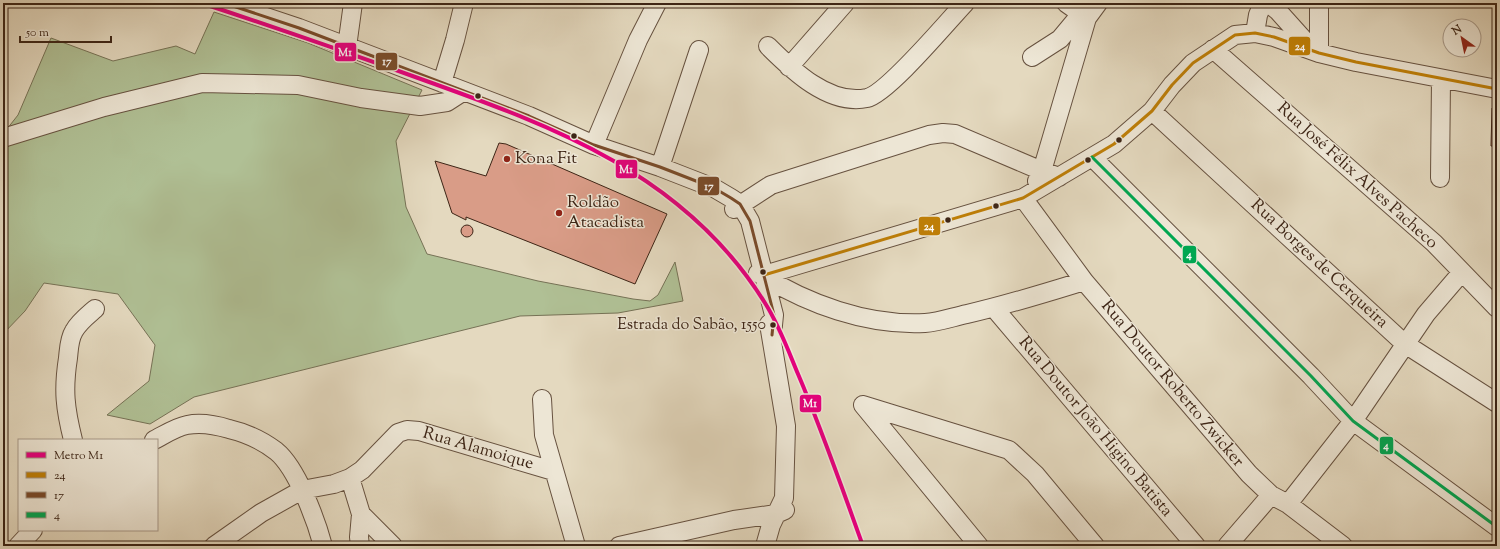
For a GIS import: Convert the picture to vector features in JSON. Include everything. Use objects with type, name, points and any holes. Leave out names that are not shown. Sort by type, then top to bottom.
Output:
[{"type":"street","points":[[224,3],[257,9],[347,47],[529,116],[594,145],[660,167],[714,188],[735,204],[750,221],[774,315],[772,335]]},
{"type":"street","points":[[347,47],[353,3]]},
{"type":"street","points":[[442,83],[456,40],[464,3]]},
{"type":"street","points":[[594,145],[638,40],[657,3]]},
{"type":"street","points":[[789,67],[845,3]]},
{"type":"street","points":[[768,46],[789,67],[818,89],[848,98],[867,98],[888,86],[965,3]]},
{"type":"street","points":[[1066,3],[1084,16]]},
{"type":"street","points":[[1032,57],[1060,38],[1098,3]]},
{"type":"street","points":[[1255,32],[1258,15],[1263,3]]},
{"type":"street","points":[[1268,3],[1278,11],[1316,52]]},
{"type":"street","points":[[1316,52],[1319,3]]},
{"type":"street","points":[[1018,200],[1033,187],[1042,171],[1075,64],[1084,16]]},
{"type":"street","points":[[764,275],[1018,200],[1060,177],[1114,144],[1152,111],[1172,84],[1193,63],[1235,35],[1255,32],[1316,52],[1497,88]]},
{"type":"street","name":"Rua José Félix Alves Pacheco","points":[[1213,49],[1434,243],[1497,308]]},
{"type":"street","points":[[660,167],[698,50]]},
{"type":"street","points":[[1440,178],[1441,78]]},
{"type":"street","points":[[3,138],[104,107],[202,83],[298,85],[361,98],[420,106],[447,102],[464,91]]},
{"type":"street","name":"Rua Borges de Cerqueira","points":[[1152,111],[1405,344],[1497,403]]},
{"type":"street","points":[[735,204],[771,185],[929,135],[943,133],[955,134],[1042,171],[1060,177]]},
{"type":"street","points":[[1092,157],[1353,421],[1497,527]]},
{"type":"street","name":"Rua Doutor Roberto Zwicker","points":[[1018,200],[1084,281],[1249,474],[1271,495],[1288,504],[1343,546]]},
{"type":"street","points":[[735,204],[747,255],[772,335],[786,426],[784,498],[781,529],[777,546]]},
{"type":"street","points":[[747,255],[758,273],[791,291],[834,309],[865,319],[902,323],[927,322],[994,308],[1084,281]]},
{"type":"street","points":[[1288,504],[1353,421],[1426,314],[1462,272]]},
{"type":"street","name":"Rua Doutor João Higino Batista","points":[[994,308],[1196,546]]},
{"type":"street","points":[[73,439],[65,401],[64,382],[69,345],[73,332],[81,320],[95,309]]},
{"type":"street","points":[[542,399],[544,435],[553,471],[576,546]]},
{"type":"street","points":[[979,546],[863,405],[1009,450],[1035,474],[1095,546]]},
{"type":"street","points":[[156,439],[187,425],[210,424],[237,431],[260,441],[277,452],[288,465],[302,490],[317,523],[323,546]]},
{"type":"street","name":"Rua Alamoique","points":[[214,546],[261,513],[302,490],[334,484],[350,478],[373,460],[391,439],[407,430],[419,431],[553,471]]},
{"type":"street","points":[[350,478],[361,514],[359,537],[360,546]]},
{"type":"street","points":[[1227,546],[1271,495]]},
{"type":"street","points":[[619,546],[783,510]]},
{"type":"street","points":[[765,546],[783,510]]},
{"type":"street","points":[[361,514],[393,546]]},
{"type":"street","points":[[18,546],[32,531]]},
{"type":"green space","points":[[214,12],[308,43],[422,90],[396,141],[406,207],[427,254],[538,281],[650,301],[658,295],[675,262],[683,301],[618,313],[520,316],[194,397],[150,424],[107,415],[149,381],[155,345],[118,294],[44,283],[25,311],[3,334],[3,134],[18,115],[51,38],[113,61],[176,46],[195,54]]},
{"type":"building","points":[[1492,108],[1497,108],[1497,146],[1491,146]]},
{"type":"building","name":"Roldão Atacadista","points":[[499,143],[506,144],[667,214],[635,284],[466,217],[466,220],[452,213],[435,161],[486,176]]},
{"type":"building","points":[[465,225],[469,225],[473,231],[469,237],[465,237],[461,233],[461,229]]},
{"type":"metro line","name":"M1","points":[[201,3],[469,96],[567,137],[613,160],[656,188],[696,220],[733,258],[765,303],[775,320],[832,459],[863,546]]},
{"type":"transit line","name":"17","points":[[224,3],[299,28],[529,116],[594,145],[660,167],[714,188],[731,198],[740,204],[750,221],[774,315],[772,335]]},
{"type":"transit line","name":"24","points":[[764,275],[1023,198],[1114,144],[1152,111],[1172,85],[1193,63],[1235,35],[1255,33],[1274,37],[1319,53],[1356,62],[1497,89]]},
{"type":"transit line","name":"4","points":[[1092,157],[1311,376],[1353,421],[1497,527]]},
{"type":"place","name":"Kona Fit","points":[[507,159]]},
{"type":"place","name":"Roldão Atacadista","points":[[559,213]]},
{"type":"place","name":"Estrada do Sabão, 1550","points":[[773,325]]}]
